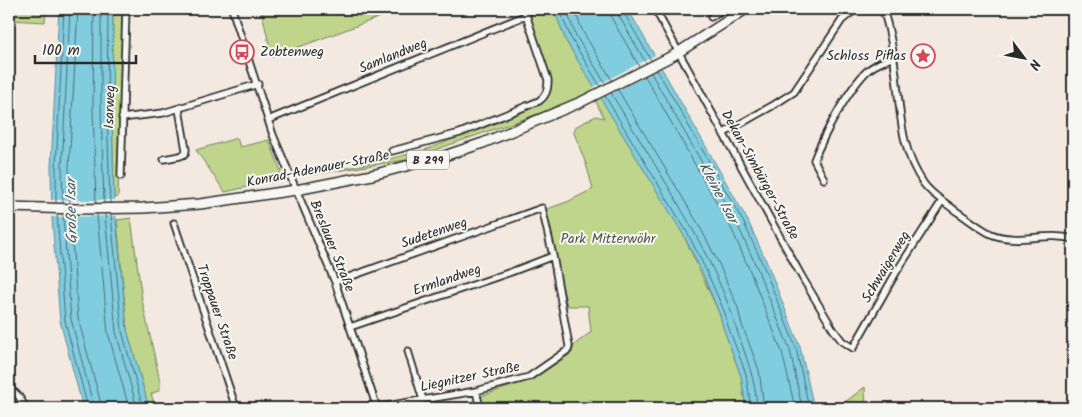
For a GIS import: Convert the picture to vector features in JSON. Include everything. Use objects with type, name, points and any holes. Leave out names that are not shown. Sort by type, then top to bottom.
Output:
[{"type":"main road","name":"Konrad-Adenauer-Straße","points":[[9,207],[143,208],[200,204],[296,190],[372,175],[444,156],[483,143],[580,102],[677,54],[746,9]]},
{"type":"street","name":"Isarweg","points":[[121,176],[126,9]]},
{"type":"street","name":"Breslauer Straße","points":[[232,9],[258,84],[268,120],[335,282],[376,408]]},
{"type":"street","name":"Dekan-Simbürger-Straße","points":[[655,9],[677,54],[724,133],[828,322],[842,341],[853,348]]},
{"type":"street","points":[[711,17],[723,9]]},
{"type":"street","points":[[724,133],[794,92],[842,20],[856,9]]},
{"type":"street","points":[[883,9],[894,57],[899,115],[908,152],[925,186],[992,234],[1013,239],[1062,235],[1073,238]]},
{"type":"street","points":[[392,151],[460,133],[539,101],[544,97],[548,89],[548,80],[525,12]]},
{"type":"street","name":"Samlandweg","points":[[268,120],[525,12]]},
{"type":"street","points":[[824,179],[814,160],[820,144],[846,99],[866,72],[874,65],[894,57]]},
{"type":"street","points":[[122,118],[164,113],[258,84]]},
{"type":"street","points":[[164,159],[185,154],[186,150],[179,109]]},
{"type":"street","name":"Schwaigerweg","points":[[853,348],[897,271],[942,200]]},
{"type":"street","name":"Sudetenweg","points":[[335,282],[542,208]]},
{"type":"street","name":"Liegnitzer Straße","points":[[376,408],[476,391],[529,376],[568,350],[568,334],[542,208]]},
{"type":"street","name":"Troppauer Straße","points":[[174,223],[236,408]]},
{"type":"street","name":"Ermlandweg","points":[[350,327],[553,256]]},
{"type":"street","points":[[408,351],[423,400]]},
{"type":"street","points":[[9,389],[22,400],[25,408]]},
{"type":"street","points":[[476,391],[480,408]]},
{"type":"green space","points":[[9,9],[46,9],[45,22],[9,20]]},
{"type":"green space","points":[[113,9],[123,9],[118,197],[114,199],[112,108]]},
{"type":"green space","points":[[261,9],[402,9],[272,57]]},
{"type":"green space","name":"Park Mitterwöhr","points":[[525,9],[554,9],[566,41],[683,234],[720,315],[741,376],[746,408],[606,408],[590,399],[583,408],[483,408],[481,396],[531,380],[572,353],[574,345],[591,332],[588,306],[567,306],[544,210],[567,202],[593,189],[574,133],[575,127],[596,116],[604,118],[591,92],[575,101],[406,160],[310,175],[382,161],[428,149],[530,109],[539,102],[548,89]]},
{"type":"green space","points":[[237,138],[240,147],[269,140],[281,171],[280,178],[225,192],[196,150]]},
{"type":"green space","points":[[131,218],[142,300],[160,381],[160,390],[151,394],[156,408],[149,408],[127,330],[117,220]]},
{"type":"green space","points":[[865,387],[866,408],[837,408]]},
{"type":"water","name":"Große Isar","points":[[59,9],[113,9],[112,108],[114,199],[127,330],[149,408],[83,408],[60,321],[52,219],[51,167]]},
{"type":"water","name":"Kleine Isar","points":[[554,9],[628,9],[748,221],[767,263],[800,347],[814,408],[746,408],[741,376],[720,315],[702,272],[683,234],[566,41]]},
{"type":"pier","points":[[657,54],[664,67],[599,100],[592,88]]},
{"type":"pier","points":[[49,200],[117,200],[119,216],[49,217]]},
{"type":"place","name":"Zobtenweg","points":[[242,52]]},
{"type":"place","name":"Schloss Piflas","points":[[923,56]]}]
